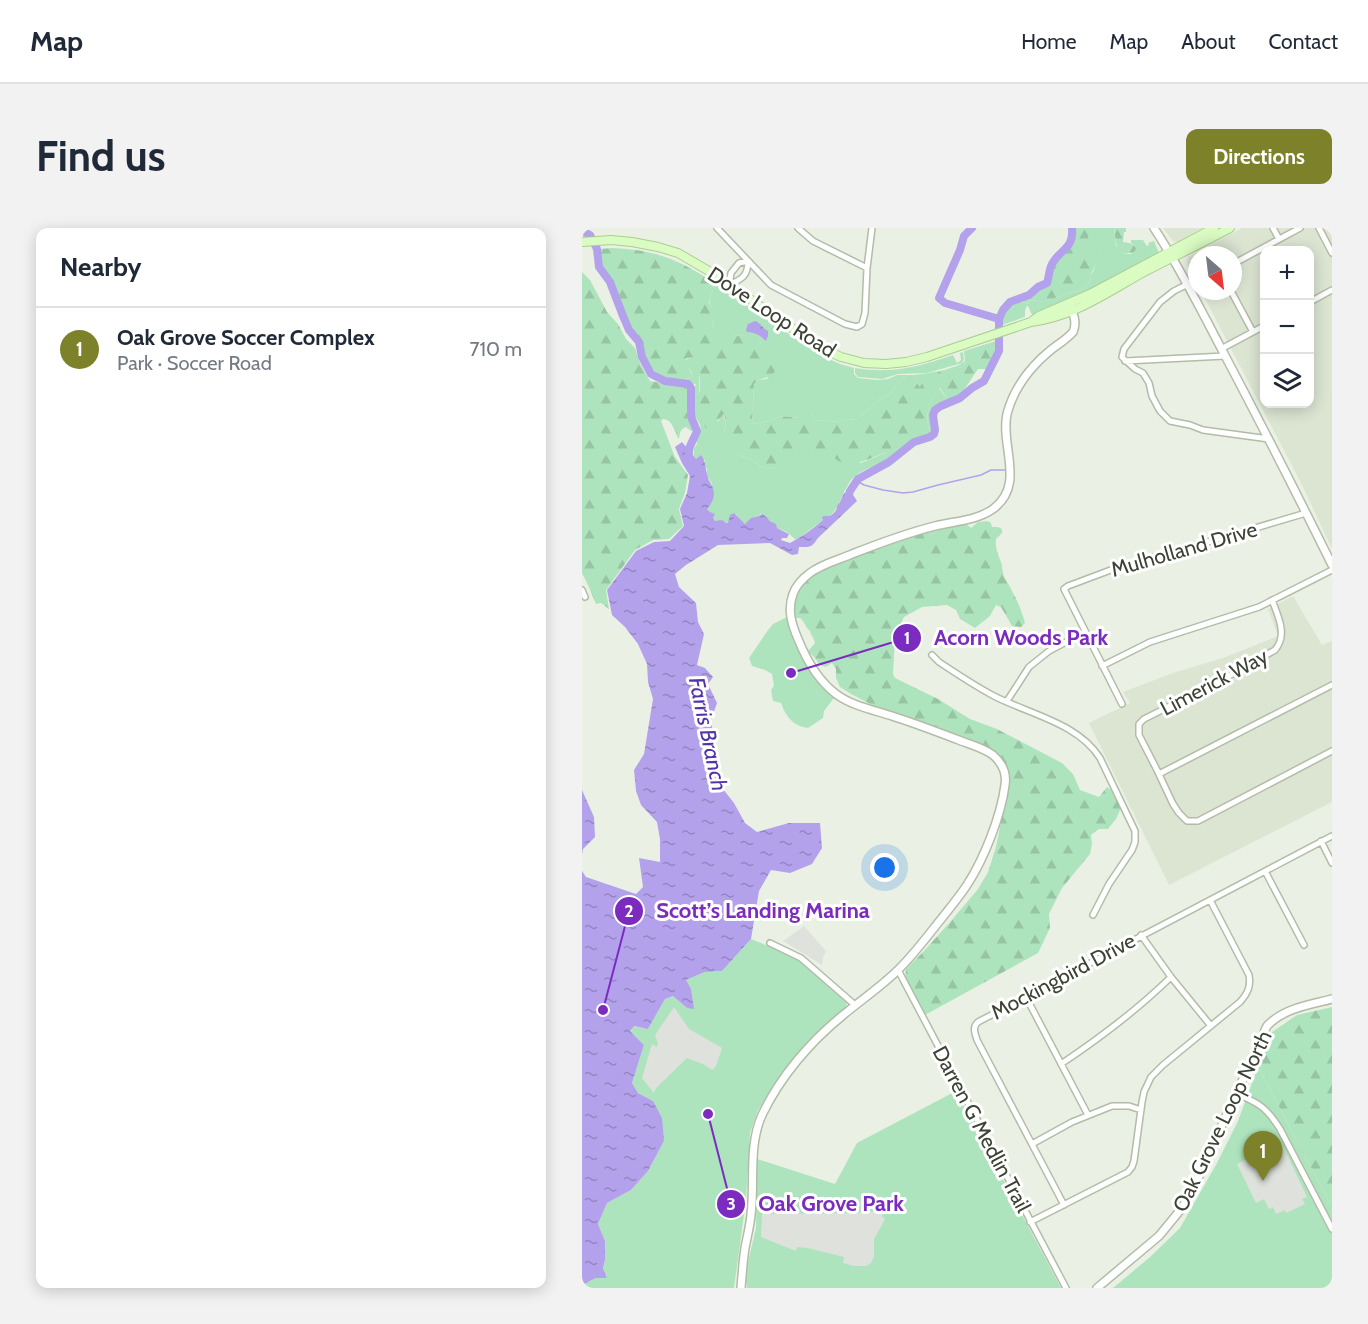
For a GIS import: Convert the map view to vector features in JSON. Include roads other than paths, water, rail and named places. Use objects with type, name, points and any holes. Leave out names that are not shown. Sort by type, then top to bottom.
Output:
[{"type":"main road","points":[[1172,255],[1214,228]]},
{"type":"main road","points":[[1172,255],[1230,228]]},
{"type":"main road","name":"Dove Loop Road","points":[[582,242],[611,240],[645,244],[678,254],[705,268],[819,347],[849,360],[895,364],[917,360],[1042,320],[1172,255]]},
{"type":"street","points":[[717,228],[775,289],[854,327],[862,324],[865,313],[872,228]]},
{"type":"street","points":[[798,228],[813,241],[867,268]]},
{"type":"street","points":[[1154,228],[1188,284],[1160,302],[1124,349],[1122,357],[1147,377],[1152,396],[1160,411],[1170,421],[1203,430],[1269,439]]},
{"type":"street","points":[[1273,228],[1279,239]]},
{"type":"street","points":[[1271,246],[1279,239],[1300,228]]},
{"type":"street","points":[[1319,228],[1332,253]]},
{"type":"street","points":[[1242,260],[1260,252]]},
{"type":"street","points":[[729,285],[740,280],[748,271],[748,261]]},
{"type":"street","points":[[729,285],[731,273],[739,263],[748,261]]},
{"type":"street","points":[[1314,300],[1332,290]]},
{"type":"street","points":[[1196,300],[1332,565]]},
{"type":"street","points":[[1236,300],[1253,332]]},
{"type":"street","points":[[741,1288],[744,1251],[751,1215],[755,1143],[761,1117],[781,1083],[807,1050],[824,1032],[898,970],[966,887],[986,848],[1005,784],[1002,767],[985,751],[858,705],[833,692],[812,667],[802,648],[790,615],[792,597],[800,582],[822,566],[916,531],[970,519],[1000,504],[1010,483],[1006,422],[1013,398],[1029,371],[1073,332],[1075,324],[1070,307]]},
{"type":"street","points":[[1125,361],[1223,352],[1260,328]]},
{"type":"street","points":[[1143,373],[1147,360]]},
{"type":"street","name":"Mulholland Drive","points":[[1085,632],[1064,589],[1068,586],[1124,565],[1306,513]]},
{"type":"street","points":[[1102,666],[1150,642],[1246,612],[1332,570]]},
{"type":"street","points":[[582,590],[585,597]]},
{"type":"street","name":"Limerick Way","points":[[1159,774],[1138,735],[1139,724],[1144,719],[1275,650],[1280,642],[1282,629],[1272,600]]},
{"type":"street","points":[[1007,701],[1029,667],[1049,651],[1085,632],[1122,704]]},
{"type":"street","points":[[932,655],[969,681],[1068,729],[1085,739],[1094,748],[1135,831],[1136,842],[1109,884],[1093,915]]},
{"type":"street","points":[[1332,685],[1159,774],[1179,813],[1187,821],[1195,822],[1332,751]]},
{"type":"street","name":"Mockingbird Drive","points":[[1064,1205],[977,1040],[974,1028],[978,1022],[1332,836]]},
{"type":"street","points":[[1321,841],[1332,862]]},
{"type":"street","points":[[1265,871],[1304,945]]},
{"type":"street","points":[[1030,1222],[1128,1172],[1132,1167],[1144,1092],[1151,1077],[1244,998],[1248,992],[1249,975],[1209,900]]},
{"type":"street","points":[[1142,935],[1171,977],[1211,1026]]},
{"type":"street","points":[[770,943],[801,958],[855,1005]]},
{"type":"street","name":"Darren G Medlin Trail","points":[[898,970],[1066,1288]]},
{"type":"street","points":[[1061,1064],[1118,1024],[1171,977]]},
{"type":"street","points":[[1026,997],[1088,1115]]},
{"type":"street","name":"Oak Grove Loop North","points":[[1097,1288],[1159,1236],[1182,1208],[1199,1176],[1267,1026],[1287,1011],[1332,999]]},
{"type":"street","points":[[1236,1093],[1263,1107],[1272,1116],[1332,1229]]},
{"type":"street","points":[[1032,1144],[1088,1115],[1112,1106],[1118,1105],[1141,1110]]},
{"type":"water","points":[[755,321],[768,331],[766,341],[758,335],[747,332],[748,324]]},
{"type":"water","points":[[682,442],[696,459],[701,455],[704,460],[708,479],[714,492],[707,509],[715,514],[713,518],[715,521],[722,520],[728,523],[730,515],[734,513],[745,524],[751,518],[763,514],[776,524],[777,528],[789,534],[787,538],[781,540],[790,543],[823,520],[822,517],[834,513],[844,493],[852,493],[857,501],[812,545],[799,547],[798,554],[792,555],[770,543],[718,545],[675,574],[679,587],[696,603],[698,622],[704,634],[697,665],[705,668],[713,677],[708,684],[717,703],[711,720],[719,784],[734,803],[745,823],[757,832],[789,823],[820,823],[822,848],[812,864],[790,873],[771,870],[759,891],[751,939],[722,971],[705,972],[686,980],[691,989],[694,1009],[687,1008],[673,996],[665,999],[648,1029],[634,1026],[630,1031],[644,1045],[632,1083],[638,1093],[653,1101],[662,1118],[664,1141],[648,1171],[631,1190],[607,1203],[598,1224],[605,1241],[603,1268],[607,1278],[596,1278],[582,1285],[582,871],[586,877],[636,894],[643,887],[639,858],[660,862],[657,822],[641,805],[636,791],[634,770],[644,754],[653,699],[648,682],[647,664],[638,644],[612,615],[607,590],[636,551],[654,542],[670,541],[684,526],[680,509],[687,493],[690,476],[675,447]]},
{"type":"water","points":[[582,790],[594,817],[595,837],[583,849],[582,854]]},
{"type":"waterway","name":"Farris Branch","points":[[846,504],[850,491],[858,479],[889,462],[914,442],[934,434],[935,410],[960,398],[984,381],[999,351],[999,319],[945,303],[939,298],[964,236],[972,228]]},
{"type":"waterway","points":[[999,319],[1010,302],[1029,295],[1047,283],[1052,264],[1069,245],[1072,228]]},
{"type":"waterway","points":[[582,231],[590,235],[597,249],[599,267],[610,282],[629,330],[639,342],[642,357],[651,374],[665,381],[688,384],[691,388],[692,419],[697,431],[690,448],[690,459]]},
{"type":"waterway","points":[[857,481],[883,490],[903,493],[981,475],[991,470],[1005,470]]},
{"type":"place","name":"Acorn Woods Park","points":[[791,673]]},
{"type":"place","name":"Scott’s Landing Marina","points":[[603,1010]]},
{"type":"place","name":"Oak Grove Park","points":[[708,1114]]},
{"type":"place","name":"Oak Grove Soccer Complex","points":[[1263,1181]]}]
